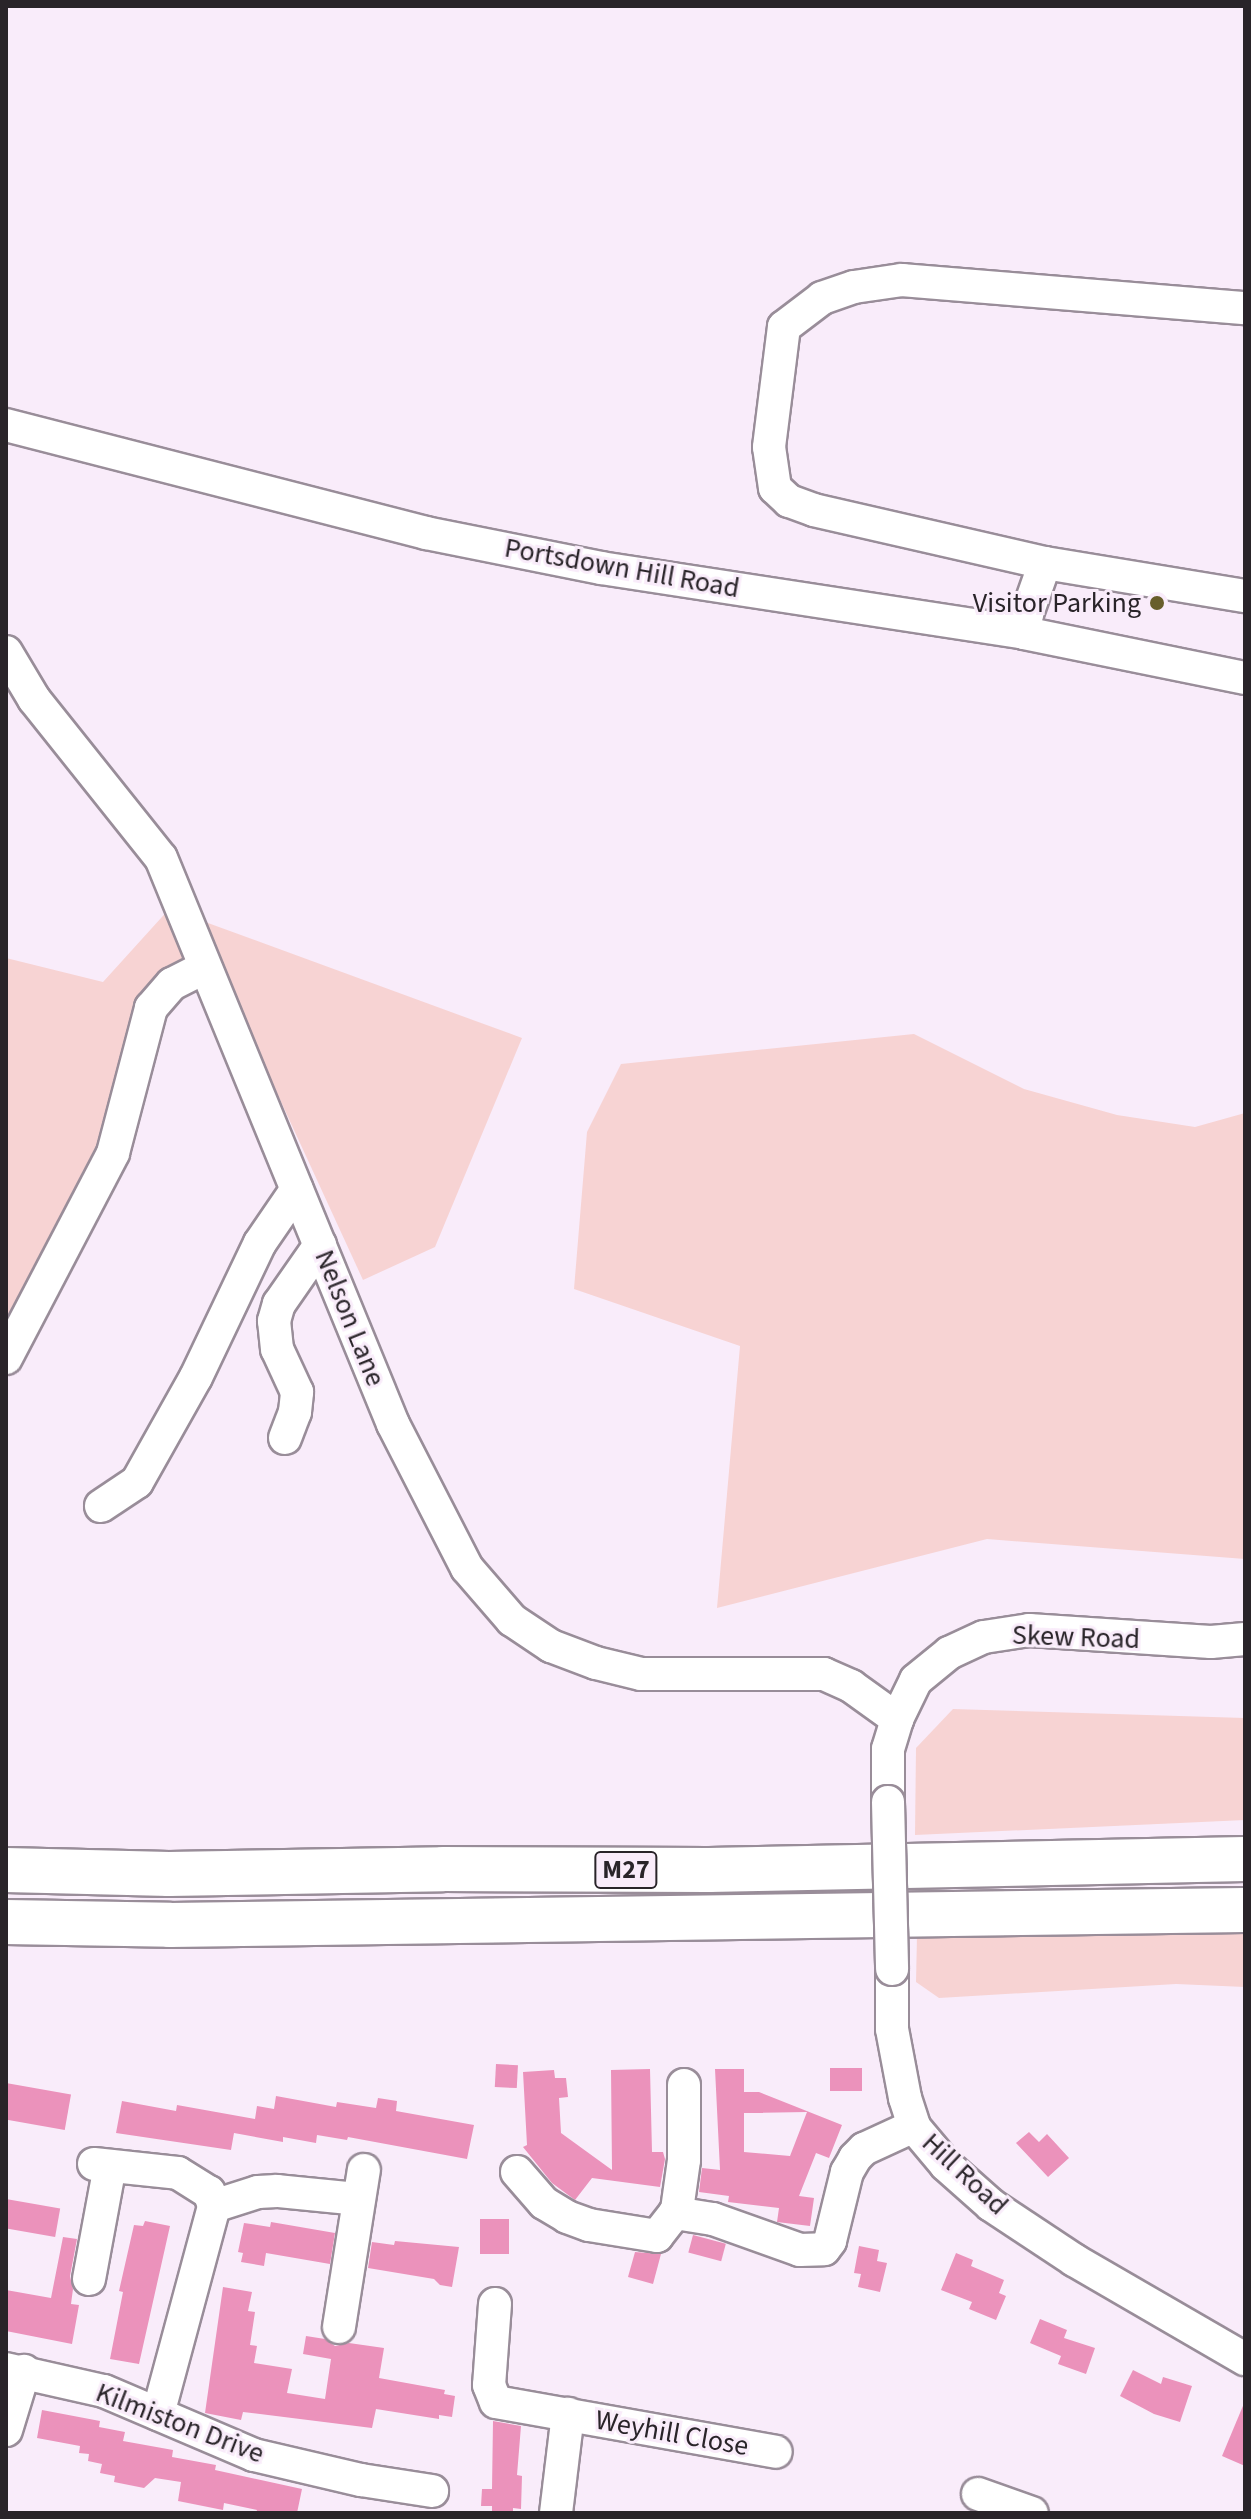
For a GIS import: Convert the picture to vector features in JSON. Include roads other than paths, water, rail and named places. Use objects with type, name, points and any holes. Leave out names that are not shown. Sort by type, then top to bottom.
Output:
[{"type":"highway","name":"M27","points":[[6,1870],[169,1874],[443,1869],[709,1870],[1245,1859]]},
{"type":"highway","name":"M27","points":[[6,1922],[170,1925],[1245,1910]]},
{"type":"street","points":[[1245,308],[902,280],[854,287],[822,298],[784,327],[769,447],[775,488],[789,501],[814,510],[1045,563],[1245,596]]},
{"type":"street","name":"Portsdown Hill Road","points":[[6,425],[426,533],[601,568],[1024,633],[1245,678]]},
{"type":"street","points":[[1024,633],[1027,614],[1045,563]]},
{"type":"street","name":"Nelson Lane","points":[[6,652],[34,699],[161,858],[407,1451],[467,1568],[512,1620],[551,1646],[641,1674],[824,1674],[851,1686],[897,1719]]},
{"type":"street","points":[[6,1358],[113,1153],[151,1008],[172,984],[205,967]]},
{"type":"street","points":[[101,1506],[137,1482],[196,1377],[260,1243],[297,1189]]},
{"type":"street","points":[[285,1438],[295,1412],[297,1392],[277,1349],[274,1321],[279,1304],[320,1245]]},
{"type":"street","name":"Skew Road","points":[[897,1719],[916,1680],[949,1653],[984,1637],[1029,1630],[1211,1642],[1245,1639]]},
{"type":"street","name":"Hill Road","points":[[897,1719],[888,1749],[892,2029],[914,2126],[946,2165],[991,2205],[1074,2260],[1245,2359]]},
{"type":"street","points":[[517,2172],[539,2215],[567,2217],[589,2225],[657,2236],[675,2213],[684,2160],[684,2085]]},
{"type":"street","points":[[675,2213],[713,2219],[800,2250],[824,2249],[830,2241],[847,2172],[855,2158],[864,2149],[914,2126]]},
{"type":"street","points":[[89,2279],[102,2165],[186,2176],[209,2192],[214,2206],[158,2414]]},
{"type":"street","points":[[214,2206],[258,2192],[362,2185],[339,2327]]},
{"type":"street","points":[[495,2304],[491,2395],[504,2404],[553,2412]]},
{"type":"street","name":"Kilmiston Drive","points":[[6,2430],[15,2370],[104,2391],[254,2455],[361,2480],[432,2491]]},
{"type":"street","name":"Weyhill Close","points":[[556,2513],[553,2412],[776,2452]]},
{"type":"street","points":[[978,2494],[1032,2513]]},
{"type":"place","name":"Visitor Parking","points":[[1157,603]]}]
